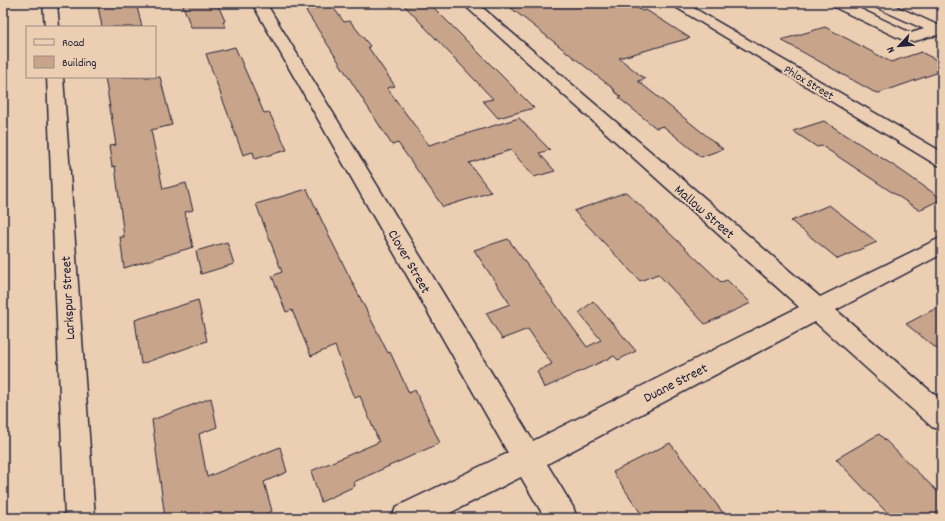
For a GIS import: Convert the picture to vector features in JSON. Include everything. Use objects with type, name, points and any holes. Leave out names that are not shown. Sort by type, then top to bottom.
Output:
[{"type":"street","points":[[50,3],[52,26]]},
{"type":"street","name":"Clover Street","points":[[259,3],[562,518]]},
{"type":"street","name":"Mallow Street","points":[[469,3],[942,418]]},
{"type":"street","name":"Phlox Street","points":[[676,3],[942,160]]},
{"type":"street","points":[[837,3],[910,38],[939,31]]},
{"type":"street","points":[[878,3],[936,15]]},
{"type":"street","points":[[908,8],[939,31]]},
{"type":"street","name":"Larkspur Street","points":[[54,78],[80,518]]},
{"type":"street","name":"Duane Street","points":[[407,518],[527,459],[817,308],[942,245]]},
{"type":"building","points":[[113,3],[136,3],[142,26],[102,26],[98,6]]},
{"type":"building","points":[[182,3],[217,3],[226,27],[191,27]]},
{"type":"building","points":[[301,3],[330,3],[344,22],[350,21],[370,46],[368,47],[395,86],[387,88],[429,145],[519,118],[550,150],[539,153],[555,171],[534,177],[511,150],[469,163],[491,192],[443,207],[398,143],[392,145]]},
{"type":"building","points":[[402,3],[429,3],[534,108],[498,118],[483,101],[493,99]]},
{"type":"building","points":[[535,3],[630,3],[642,11],[646,10],[690,38],[619,58],[645,79],[638,81],[723,149],[701,157],[663,126],[656,128],[619,98],[621,97],[613,90],[615,90],[511,8]]},
{"type":"building","points":[[825,27],[891,62],[921,52],[942,63],[942,71],[879,93],[874,92],[781,40]]},
{"type":"building","points":[[235,47],[264,113],[269,112],[287,150],[255,159],[253,152],[243,155],[206,54]]},
{"type":"building","points":[[160,77],[172,125],[151,130],[163,189],[186,183],[193,210],[185,212],[193,247],[124,268],[120,237],[124,237],[115,166],[112,167],[109,146],[116,145],[105,78]]},
{"type":"building","points":[[824,121],[899,169],[942,199],[919,210],[822,146],[817,147],[793,131]]},
{"type":"building","points":[[307,189],[388,353],[390,352],[409,393],[415,390],[440,443],[354,482],[355,486],[321,502],[311,471],[379,442],[360,396],[355,398],[335,346],[311,356],[292,310],[286,312],[272,276],[282,272],[256,204]]},
{"type":"building","points":[[626,192],[721,282],[727,280],[751,303],[705,324],[658,274],[640,281],[574,211]]},
{"type":"building","points":[[829,205],[877,242],[838,259],[791,221]]},
{"type":"building","points":[[508,239],[587,347],[601,340],[579,313],[593,301],[636,351],[618,360],[614,356],[544,388],[537,371],[552,364],[528,329],[502,339],[486,313],[510,304],[474,250]]},
{"type":"building","points":[[227,242],[234,264],[201,274],[196,251]]},
{"type":"building","points":[[198,300],[207,341],[141,364],[135,320]]},
{"type":"building","points":[[942,305],[942,353],[906,324]]},
{"type":"building","points":[[211,398],[217,427],[199,434],[207,477],[280,447],[287,472],[264,482],[272,511],[255,518],[165,518],[152,420]]},
{"type":"building","points":[[879,434],[942,496],[942,518],[892,518],[836,459]]},
{"type":"building","points":[[670,443],[727,518],[644,518],[613,472]]}]
